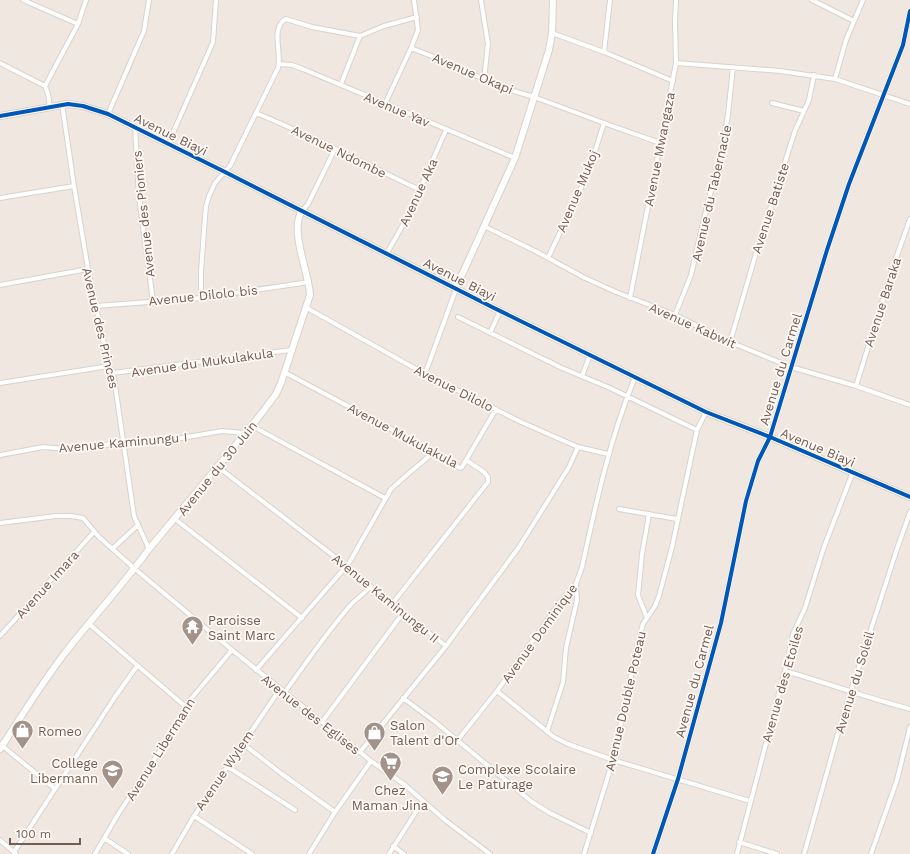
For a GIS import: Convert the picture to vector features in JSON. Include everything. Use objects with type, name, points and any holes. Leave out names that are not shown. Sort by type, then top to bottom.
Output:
[{"type":"street","points":[[23,0],[78,24]]},
{"type":"street","points":[[45,86],[78,24],[86,0]]},
{"type":"street","points":[[108,114],[144,31],[149,0]]},
{"type":"street","points":[[168,144],[210,49],[213,38],[216,0]]},
{"type":"street","points":[[385,104],[418,30],[414,0]]},
{"type":"street","points":[[481,0],[488,44],[484,79]]},
{"type":"street","points":[[425,374],[456,288],[515,158],[549,50],[552,33],[552,0]]},
{"type":"street","points":[[604,52],[610,0]]},
{"type":"street","name":"Avenue Mwangaza","points":[[630,298],[676,63],[676,0]]},
{"type":"street","points":[[812,0],[854,21]]},
{"type":"street","points":[[835,79],[845,45],[863,0]]},
{"type":"street","name":"Avenue du Carmel","points":[[653,854],[678,779],[721,623],[746,501],[758,461],[770,437],[849,184],[903,45],[910,11]]},
{"type":"street","points":[[201,298],[201,272],[206,206],[212,188],[230,166],[279,64],[278,37],[280,26],[284,20],[360,36],[384,26],[417,17]]},
{"type":"street","points":[[552,33],[604,52],[672,81]]},
{"type":"street","points":[[341,84],[360,36]]},
{"type":"street","name":"Avenue Okapi","points":[[411,48],[512,91],[534,97],[604,124],[660,143]]},
{"type":"street","points":[[0,63],[45,86],[50,107]]},
{"type":"street","points":[[676,63],[780,70],[814,75],[835,79],[910,104]]},
{"type":"street","name":"Avenue Yav","points":[[279,64],[287,64],[303,69],[341,84],[446,130],[515,158]]},
{"type":"street","name":"Avenue du Tabernacle","points":[[675,315],[691,275],[717,169],[728,115],[733,67]]},
{"type":"street","name":"Avenue Batiste","points":[[730,342],[757,250],[795,131],[809,100],[814,75]]},
{"type":"street","points":[[772,103],[804,111]]},
{"type":"street","name":"Avenue Biayi","points":[[0,116],[62,104],[83,106],[108,114],[706,412],[770,437],[910,497]]},
{"type":"street","name":"Avenue des Princes","points":[[62,104],[88,269],[109,366],[113,374],[131,505],[137,526],[149,550]]},
{"type":"street","name":"Avenue Ndombe","points":[[256,113],[299,131],[335,150],[420,190]]},
{"type":"street","name":"Avenue Mukoj","points":[[548,258],[588,173],[604,124]]},
{"type":"street","name":"Avenue des Pioniers","points":[[135,127],[139,197],[153,301]]},
{"type":"street","name":"Avenue Aka","points":[[387,254],[402,228],[446,130]]},
{"type":"street","name":"Avenue du 30 Juin","points":[[1,746],[46,680],[88,623],[135,569],[252,426],[276,394],[310,295],[298,232],[298,218],[308,204],[335,150]]},
{"type":"street","points":[[0,198],[74,186]]},
{"type":"street","name":"Avenue Baraka","points":[[856,386],[894,264],[910,219]]},
{"type":"street","name":"Avenue Kabwit","points":[[484,226],[584,278],[630,298],[675,315],[730,342],[791,367],[856,386],[910,405]]},
{"type":"street","points":[[0,285],[88,269]]},
{"type":"street","name":"Avenue Dilolo bis","points":[[96,306],[201,298],[308,282]]},
{"type":"street","name":"Avenue Dilolo","points":[[306,308],[425,374],[543,433],[578,446],[608,454]]},
{"type":"street","points":[[490,333],[500,310]]},
{"type":"street","points":[[458,317],[697,430]]},
{"type":"street","name":"Avenue du Mukulakula","points":[[113,374],[291,350]]},
{"type":"street","points":[[582,376],[590,355]]},
{"type":"street","points":[[0,383],[109,366]]},
{"type":"street","name":"Avenue Mukulakula","points":[[284,372],[434,452],[460,468],[496,409]]},
{"type":"street","name":"Avenue Dominique","points":[[457,741],[497,691],[563,598],[576,584],[582,567],[608,454],[627,396],[635,377]]},
{"type":"street","name":"Avenue Double Poteau","points":[[584,854],[613,760],[639,638],[643,624],[655,606],[659,596],[672,547],[697,430],[706,412]]},
{"type":"street","points":[[252,426],[385,498]]},
{"type":"street","name":"Avenue Kaminungu I","points":[[0,455],[38,448],[66,449],[170,440],[222,431],[246,433]]},
{"type":"street","points":[[446,646],[516,550],[569,467],[578,446]]},
{"type":"street","points":[[256,670],[346,568],[385,498],[395,485],[434,452]]},
{"type":"street","points":[[392,604],[488,482],[488,477],[484,472],[466,460]]},
{"type":"street","name":"Avenue Kaminungu II","points":[[218,467],[330,553],[346,568],[446,646],[360,752]]},
{"type":"street","name":"Avenue des Etoiles","points":[[737,854],[785,671],[793,634],[805,608],[824,547],[852,472]]},
{"type":"street","points":[[619,509],[677,520]]},
{"type":"street","name":"Avenue du Soleil","points":[[804,854],[851,692],[910,512]]},
{"type":"street","points":[[647,618],[638,595],[642,554],[649,514]]},
{"type":"street","name":"Avenue des Eglises","points":[[0,523],[37,518],[71,516],[83,518],[94,532],[112,549],[256,670],[371,761],[405,785],[445,820],[490,854]]},
{"type":"street","points":[[175,519],[302,618]]},
{"type":"street","points":[[112,549],[137,526]]},
{"type":"street","name":"Avenue Imara","points":[[0,636],[94,532]]},
{"type":"street","points":[[547,732],[563,682],[566,648],[577,600],[576,584]]},
{"type":"street","points":[[285,692],[349,606],[370,587]]},
{"type":"street","points":[[322,722],[403,612]]},
{"type":"street","points":[[88,623],[186,707]]},
{"type":"street","name":"Avenue Libermann","points":[[95,854],[177,725],[194,694],[232,650]]},
{"type":"street","points":[[0,840],[15,853],[115,697],[137,666]]},
{"type":"street","points":[[785,671],[910,709]]},
{"type":"street","name":"Avenue Wylem","points":[[172,854],[194,816],[280,689]]},
{"type":"street","points":[[497,691],[547,732],[568,744],[613,760],[750,801]]},
{"type":"street","points":[[403,698],[532,802],[550,813],[591,833]]},
{"type":"street","points":[[871,854],[896,780],[910,727]]},
{"type":"street","points":[[242,743],[335,812]]},
{"type":"street","points":[[1,746],[55,789]]},
{"type":"street","points":[[309,854],[335,812],[371,761]]},
{"type":"street","points":[[228,767],[295,810]]},
{"type":"street","points":[[388,854],[423,801]]},
{"type":"street","points":[[194,816],[252,854]]},
{"type":"street","points":[[104,838],[128,854]]},
{"type":"street","points":[[739,842],[777,854]]},
{"type":"street","points":[[393,846],[404,854]]},
{"type":"shaded area","points":[[0,0],[910,0],[910,854],[0,854]]},
{"type":"cycle path","points":[[653,854],[678,779],[721,623],[746,501],[758,461],[770,437],[827,250],[849,184],[903,45],[910,11]]},
{"type":"cycle path","points":[[0,116],[68,104],[83,106],[108,114],[494,308],[706,412],[770,437],[910,497]]},
{"type":"place","name":"Paroisse Saint Marc","points":[[193,646]]},
{"type":"place","name":"Romeo","points":[[22,750]]},
{"type":"place","name":"Salon Talent d'Or","points":[[374,752]]},
{"type":"place","name":"Chez Maman Jina","points":[[390,782]]},
{"type":"place","name":"College Libermann","points":[[113,790]]},
{"type":"place","name":"Complexe Scolaire Le Paturage","points":[[442,796]]}]
